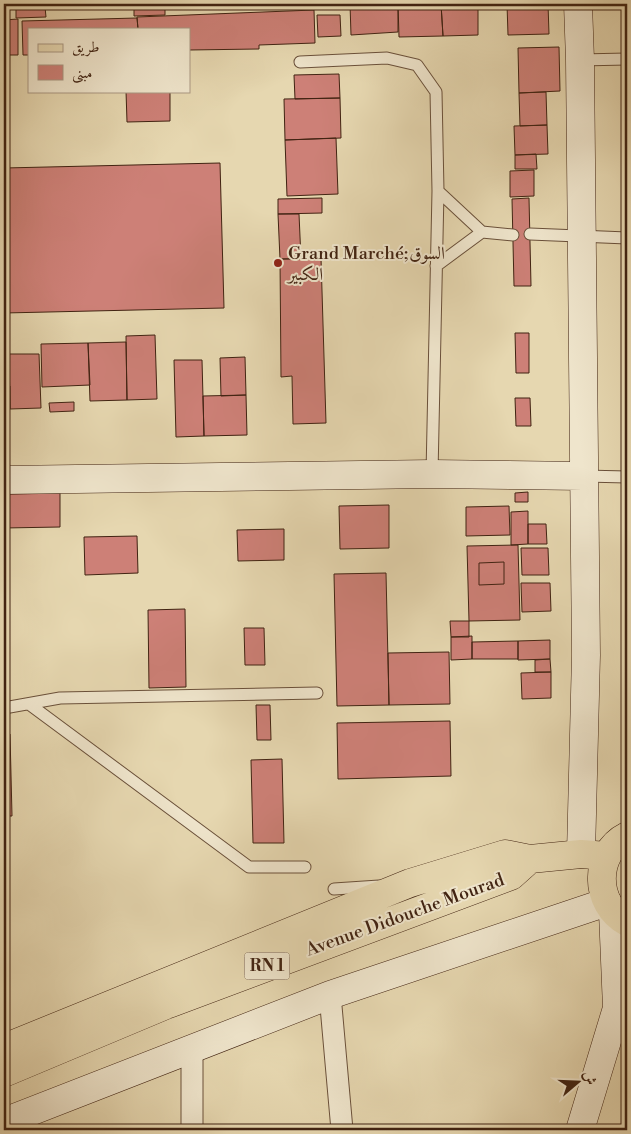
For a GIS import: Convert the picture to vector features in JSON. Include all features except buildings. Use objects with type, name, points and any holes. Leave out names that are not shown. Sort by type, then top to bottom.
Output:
[{"type":"main road","points":[[616,912],[601,879],[594,855],[614,846],[627,836]]},
{"type":"main road","name":"Avenue Didouche Mourad","points":[[4,1048],[410,883],[505,854],[530,859]]},
{"type":"main road","name":"RN 1","points":[[530,859],[594,855]]},
{"type":"main road","name":"Avenue Didouche Mourad","points":[[4,1073],[166,1005],[511,876],[530,859]]},
{"type":"street","points":[[578,4],[586,655],[594,855]]},
{"type":"street","points":[[4,480],[432,474],[583,476]]},
{"type":"street","points":[[4,1122],[192,1047],[330,995],[616,912],[622,1000],[580,1130]]},
{"type":"street","points":[[330,995],[342,1130]]},
{"type":"street","points":[[192,1047],[192,1130]]},
{"type":"lane","points":[[300,62],[387,58],[417,65],[436,92],[438,191],[432,474]]},
{"type":"lane","points":[[580,60],[627,59]]},
{"type":"lane","points":[[438,191],[482,232],[513,234]]},
{"type":"lane","points":[[436,266],[482,232]]},
{"type":"lane","points":[[530,234],[581,238],[627,238]]},
{"type":"lane","points":[[583,476],[627,477]]},
{"type":"lane","points":[[4,708],[60,698],[317,693]]},
{"type":"lane","points":[[28,704],[249,867],[305,867]]},
{"type":"lane","points":[[334,889],[410,883]]},
{"type":"place","name":"Grand Marché;السوق الكبير","points":[[278,263]]}]
